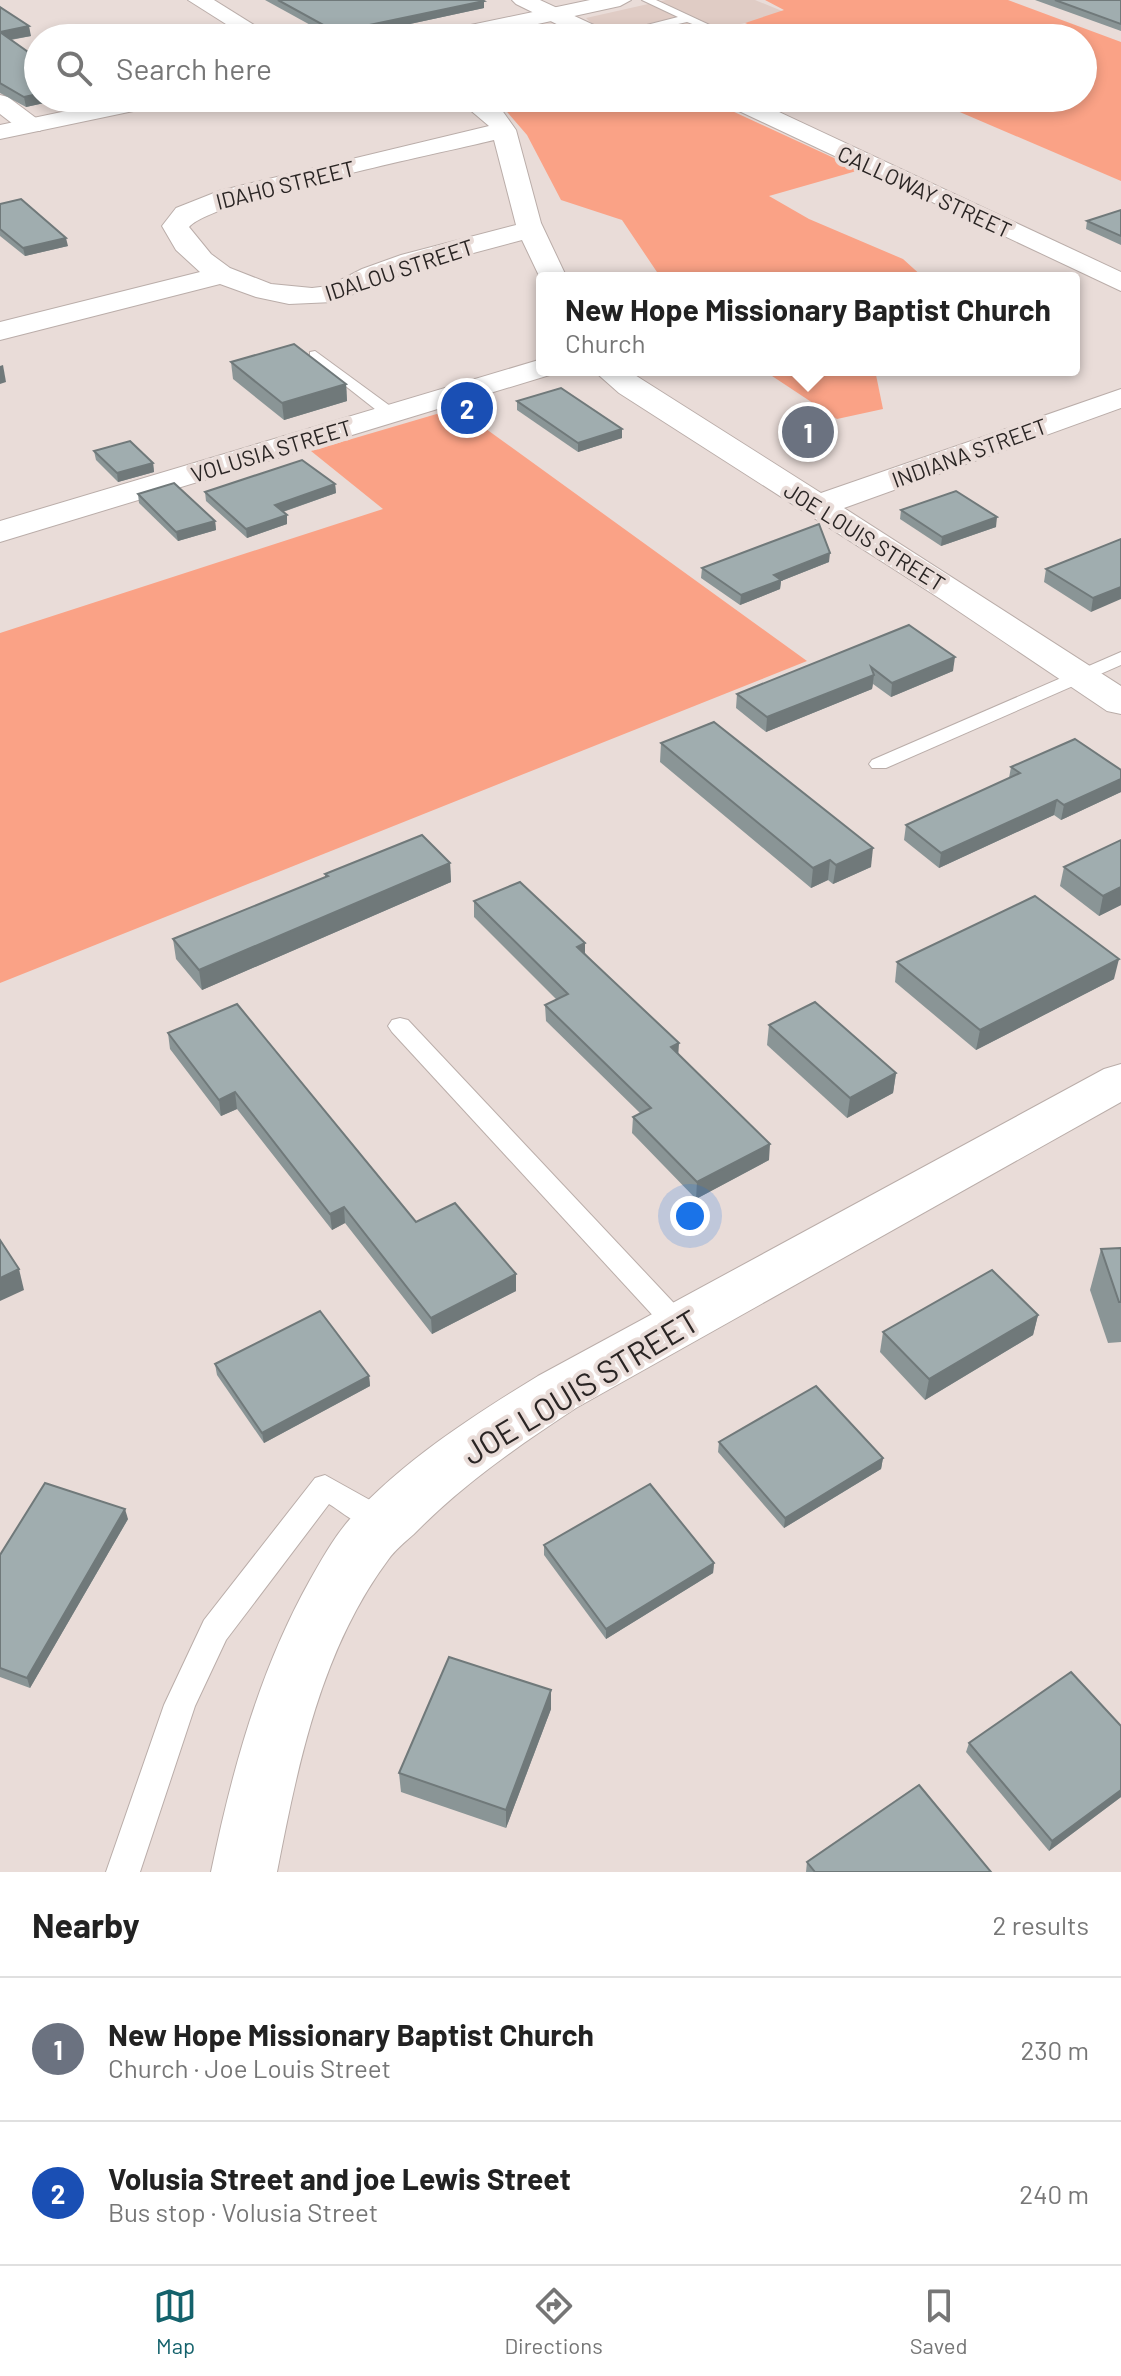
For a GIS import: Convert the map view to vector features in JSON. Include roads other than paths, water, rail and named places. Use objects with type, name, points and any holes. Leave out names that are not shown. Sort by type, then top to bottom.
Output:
[{"type":"street","points":[[199,0],[240,24]]},
{"type":"street","points":[[523,0],[573,24]]},
{"type":"street","points":[[507,24],[620,0]]},
{"type":"street","points":[[0,102],[31,126]]},
{"type":"street","points":[[0,132],[96,112]]},
{"type":"street","points":[[490,112],[504,130],[531,229],[550,272]]},
{"type":"street","name":"CALLOWAY STREET","points":[[760,112],[1121,283]]},
{"type":"street","name":"IDAHO STREET","points":[[221,275],[181,242],[175,226],[185,214],[228,197],[504,130]]},
{"type":"street","name":"IDALOU STREET","points":[[221,275],[256,290],[303,296],[335,294],[372,275],[531,229]]},
{"type":"street","points":[[0,304],[12,328],[221,275]]},
{"type":"street","name":"VOLUSIA STREET","points":[[0,532],[536,370]]},
{"type":"street","name":"JOE LOUIS STREET","points":[[616,376],[952,590],[1121,703]]},
{"type":"street","name":"INDIANA STREET","points":[[817,506],[1121,398]]},
{"type":"street","name":"JOE LOUIS STREET","points":[[244,1872],[260,1790],[295,1675],[328,1606],[367,1541],[416,1491],[476,1443],[557,1392],[1121,1081]]},
{"type":"lane","points":[[647,0],[702,24]]},
{"type":"lane","points":[[663,24],[689,18]]},
{"type":"lane","points":[[315,355],[391,414]]},
{"type":"lane","points":[[879,764],[1121,658]]},
{"type":"lane","points":[[400,1026],[678,1325]]},
{"type":"lane","points":[[123,1872],[175,1719],[215,1630],[325,1487],[385,1523]]},
{"type":"place","name":"Volusia Street and joe Lewis Street","points":[[467,408]]},
{"type":"place","name":"New Hope Missionary Baptist Church","points":[[808,432]]}]
